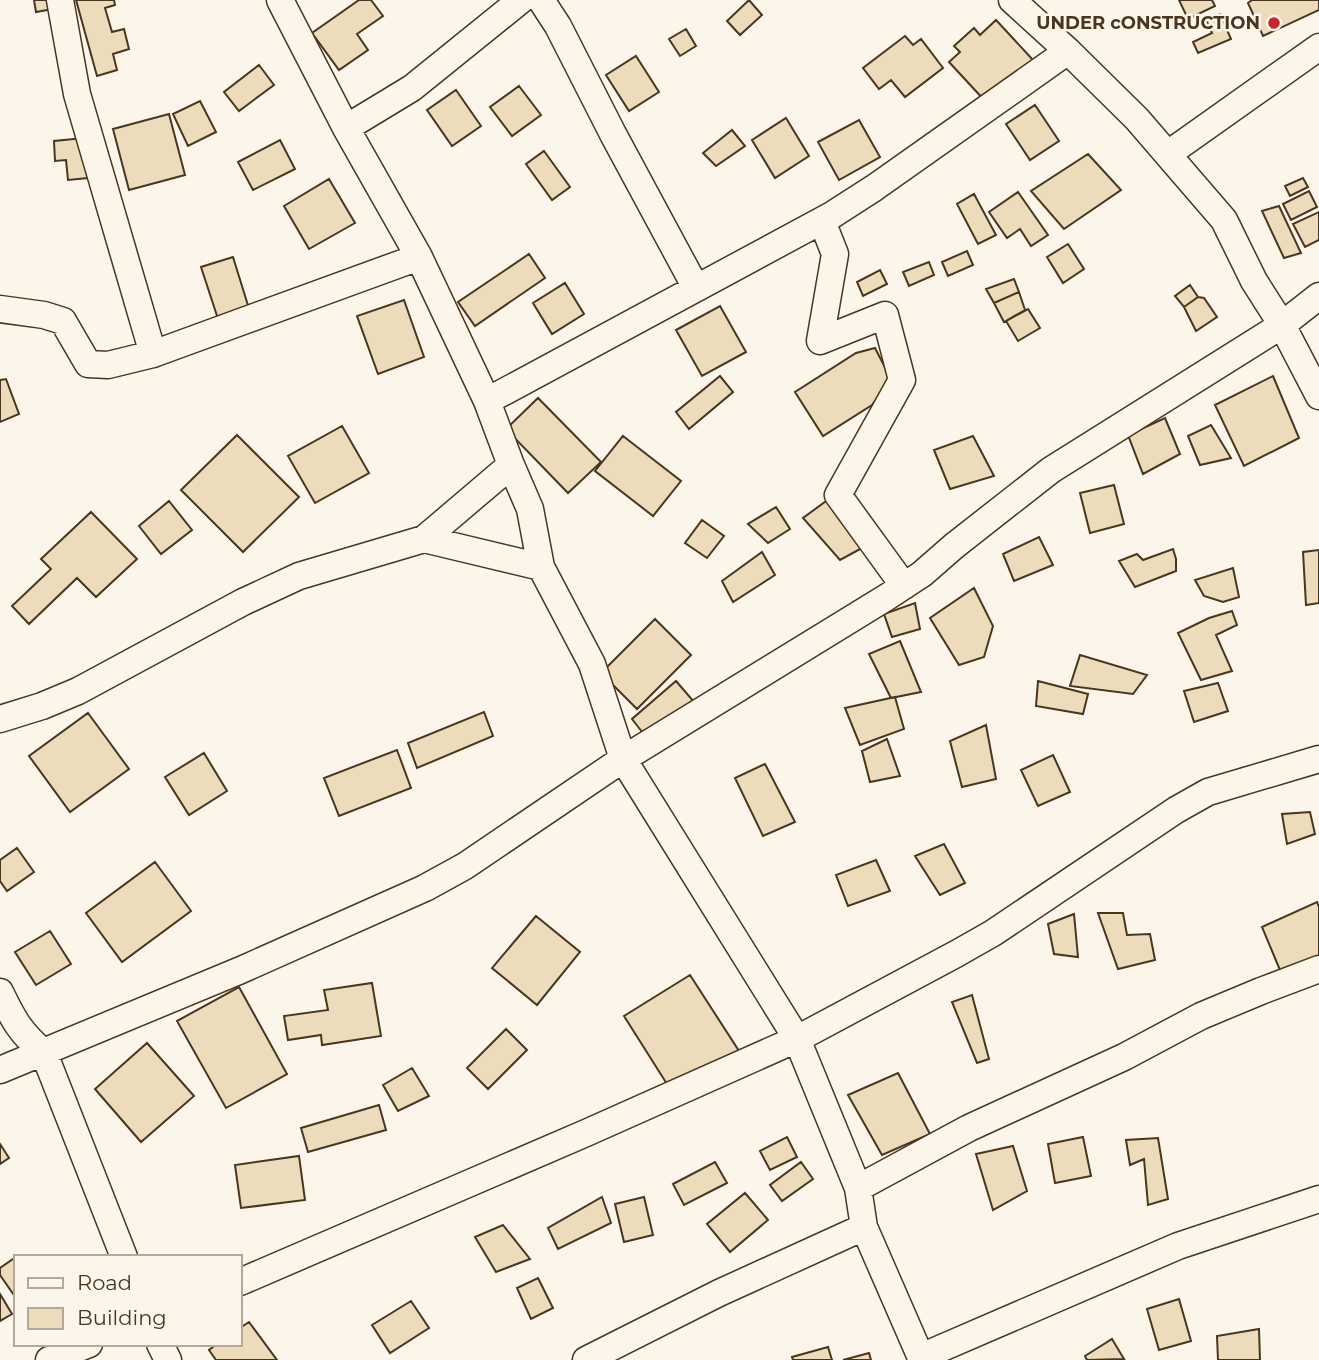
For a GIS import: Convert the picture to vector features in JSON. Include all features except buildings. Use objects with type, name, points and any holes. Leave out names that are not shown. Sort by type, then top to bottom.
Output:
[{"type":"street","points":[[61,0],[77,94],[153,354]]},
{"type":"street","points":[[280,0],[346,128],[419,257],[487,401],[530,509],[541,568],[592,664],[623,759],[797,1039],[858,1188],[864,1227],[921,1359],[1178,1246],[1319,1199]]},
{"type":"street","points":[[346,128],[412,88],[521,0]]},
{"type":"street","points":[[541,0],[558,26],[696,288]]},
{"type":"street","points":[[1012,0],[1137,119],[1224,220],[1254,281],[1282,325],[1319,396]]},
{"type":"street","points":[[1168,154],[1319,47]]},
{"type":"street","points":[[487,401],[822,221],[874,188],[1068,51]]},
{"type":"street","points":[[822,221],[835,254],[820,341],[886,315],[902,380],[838,495],[904,586]]},
{"type":"street","points":[[0,309],[44,315],[63,321],[88,364],[108,365],[153,354],[419,257]]},
{"type":"street","points":[[0,1070],[242,970],[425,888],[465,866],[623,759],[922,574],[1051,470],[1282,325],[1319,296]]},
{"type":"street","points":[[2,710],[42,706],[78,691],[243,602],[299,576],[424,539],[511,465]]},
{"type":"street","points":[[424,539],[541,568]]},
{"type":"street","points":[[242,1281],[797,1039],[993,933],[1176,810],[1208,792],[1319,759]]},
{"type":"street","points":[[858,1188],[969,1128],[1124,1057],[1201,1017],[1319,969]]},
{"type":"street","points":[[0,992],[15,1023],[44,1053],[123,1255]]},
{"type":"street","points":[[586,1360],[719,1293],[864,1227]]},
{"type":"street","points":[[49,1360],[84,1346]]},
{"type":"place","name":"UNDER cONSTRUCTION","points":[[1274,23]]}]
